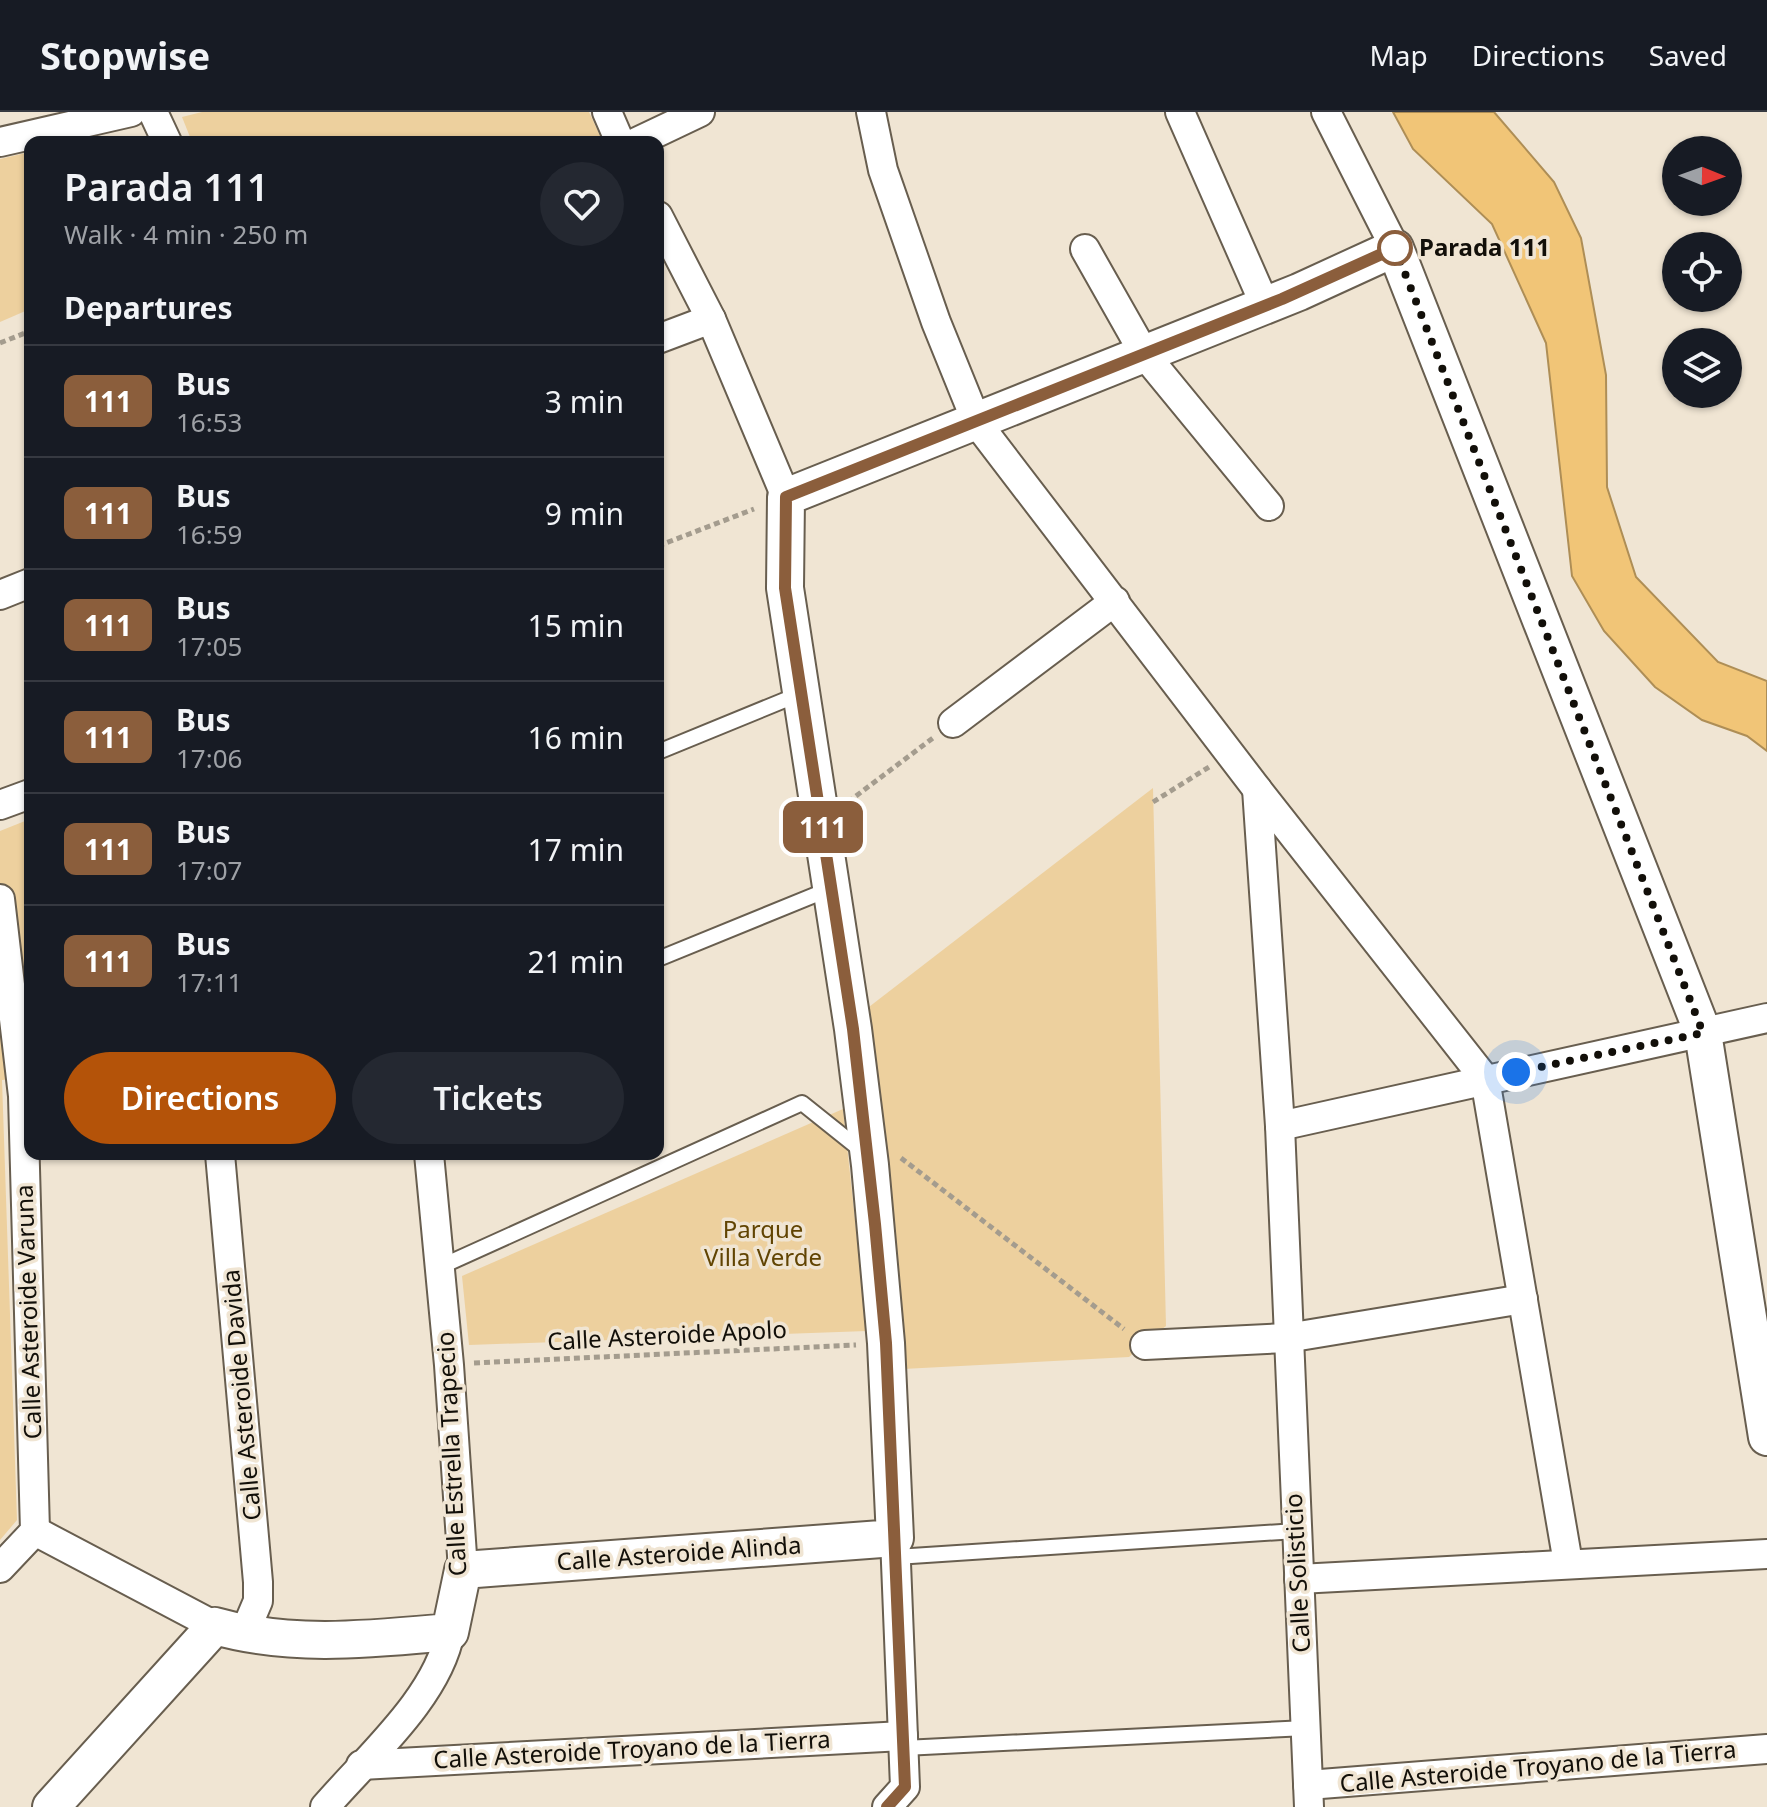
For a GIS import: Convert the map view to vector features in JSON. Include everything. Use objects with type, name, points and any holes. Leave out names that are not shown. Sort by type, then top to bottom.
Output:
[{"type":"street","points":[[26,136],[131,112]]},
{"type":"street","points":[[153,112],[164,136]]},
{"type":"street","points":[[607,112],[617,136]]},
{"type":"street","points":[[650,136],[700,112]]},
{"type":"street","points":[[871,112],[883,170],[936,322],[977,423],[1257,789],[1485,1079],[1568,1563]]},
{"type":"street","points":[[1180,112],[1265,305]]},
{"type":"street","points":[[1326,112],[1395,248],[1703,1033],[1767,1437]]},
{"type":"street","points":[[0,142],[24,137]]},
{"type":"street","points":[[664,228],[711,319],[786,497],[785,588],[832,888],[867,1140],[886,1343],[905,1787],[887,1807]]},
{"type":"street","points":[[786,497],[1145,355],[1395,248]]},
{"type":"street","points":[[1085,249],[1145,355],[1269,506]]},
{"type":"street","points":[[664,337],[711,319]]},
{"type":"street","points":[[0,595],[24,585]]},
{"type":"street","points":[[953,723],[1115,601]]},
{"type":"street","name":"Calle Solisticio","points":[[1257,789],[1280,1126],[1309,1796]]},
{"type":"street","points":[[0,805],[24,796]]},
{"type":"street","name":"Calle Asteroide Varuna","points":[[0,899],[23,1096],[24,1132]]},
{"type":"street","points":[[1280,1126],[1703,1033],[1741,1021],[1767,1018]]},
{"type":"street","name":"Calle Asteroide Varuna","points":[[25,1160],[35,1531]]},
{"type":"street","name":"Calle Asteroide Davida","points":[[51,1807],[258,1601],[221,1160]]},
{"type":"street","name":"Calle Estrella Trapecio","points":[[325,1807],[427,1689],[445,1659],[463,1570],[449,1365],[430,1160]]},
{"type":"street","points":[[1145,1345],[1287,1338],[1523,1299]]},
{"type":"street","points":[[0,1568],[35,1531],[230,1630],[255,1638],[356,1640],[450,1632]]},
{"type":"street","name":"Calle Asteroide Alinda","points":[[463,1570],[895,1548]]},
{"type":"street","points":[[1299,1579],[1767,1554]]},
{"type":"street","name":"Calle Asteroide Troyano de la Tierra","points":[[361,1765],[903,1742]]},
{"type":"street","name":"Calle Asteroide Troyano de la Tierra","points":[[1309,1796],[1767,1749]]},
{"type":"lane","points":[[664,750],[802,693]]},
{"type":"lane","points":[[664,957],[832,888]]},
{"type":"lane","points":[[440,1267],[802,1103],[867,1140]]},
{"type":"lane","name":"Calle Asteroide Alinda","points":[[895,1548],[1296,1531]]},
{"type":"lane","name":"Calle Asteroide Troyano de la Tierra","points":[[903,1742],[1306,1728]]},
{"type":"path","points":[[0,343],[24,333]]},
{"type":"path","points":[[664,544],[786,497]]},
{"type":"path","points":[[822,822],[953,723]]},
{"type":"path","points":[[1153,802],[1230,754]]},
{"type":"path","points":[[867,1140],[917,1172],[1145,1345]]},
{"type":"path","name":"Calle Asteroide Apolo","points":[[449,1365],[886,1343]]},
{"type":"green space","points":[[202,112],[589,112],[600,136],[190,136],[182,117]]},
{"type":"green space","points":[[24,153],[24,312],[0,322],[0,159]]},
{"type":"green space","points":[[1153,788],[1166,1326],[1129,1357],[903,1369],[865,1010]]},
{"type":"green space","points":[[24,821],[24,1078],[2,1080],[17,1520],[0,1540],[0,831]]},
{"type":"green space","name":"Parque Villa Verde","points":[[843,1109],[867,1331],[469,1345],[462,1276]]},
{"type":"shaded area","points":[[1393,112],[1494,112],[1554,182],[1581,238],[1606,375],[1607,487],[1636,577],[1718,662],[1767,681],[1767,751],[1747,736],[1702,720],[1655,687],[1604,631],[1572,576],[1546,343],[1492,224],[1413,149]]},
{"type":"bus line","name":"111","points":[[887,1807],[905,1787],[886,1343],[870,1165],[853,1029],[785,588],[786,497],[1282,299],[1395,248]]},
{"type":"place","name":"Parada 111","points":[[1395,248]]},
{"type":"route","points":[[1395,248],[1703,1033],[1516,1072]]}]
